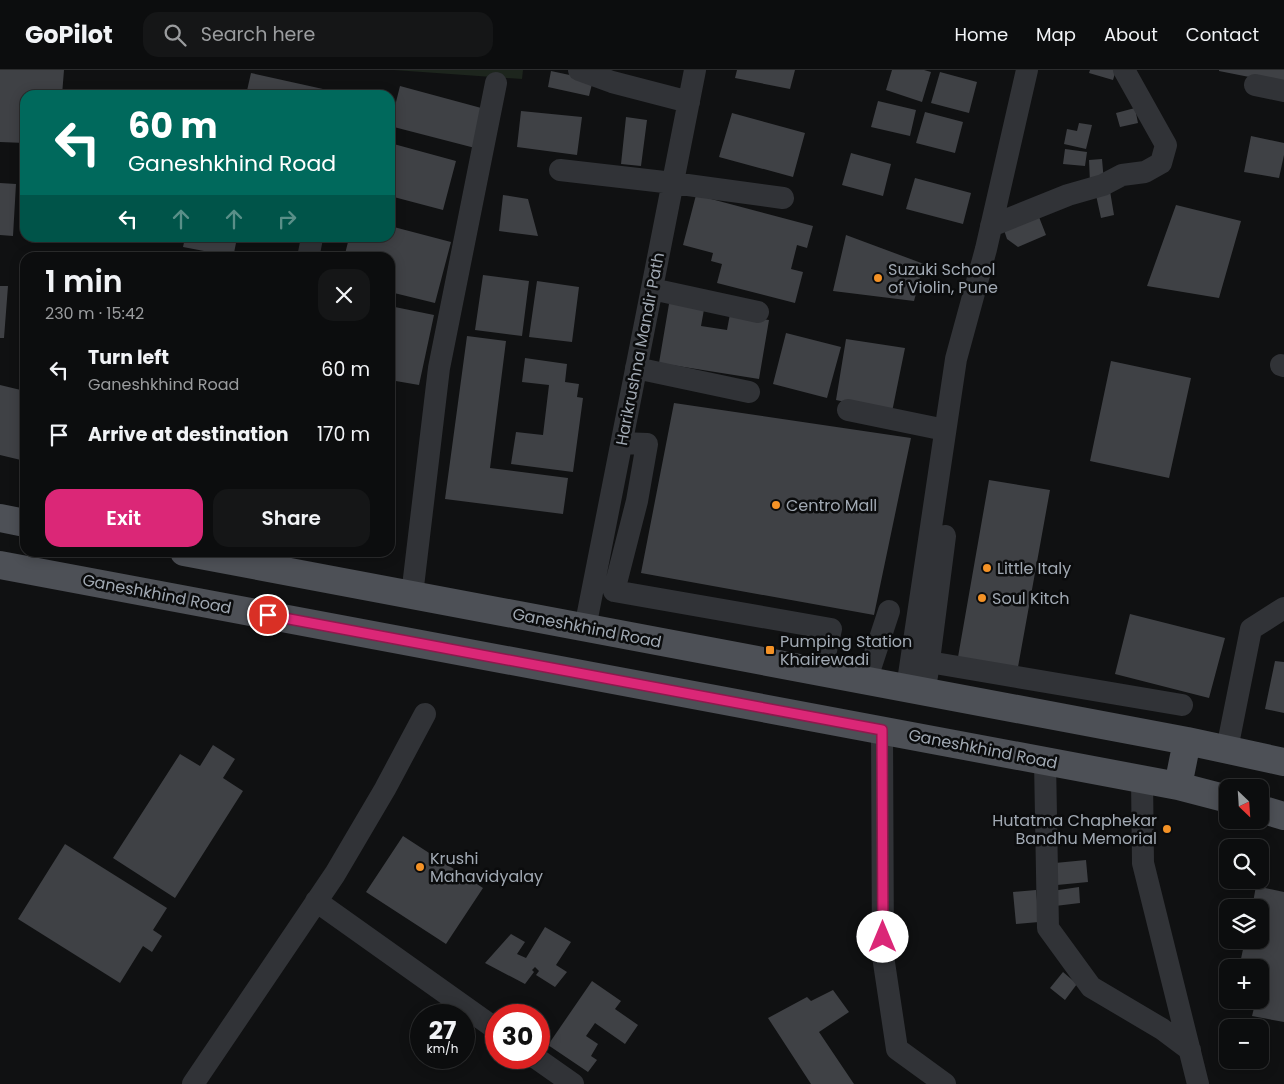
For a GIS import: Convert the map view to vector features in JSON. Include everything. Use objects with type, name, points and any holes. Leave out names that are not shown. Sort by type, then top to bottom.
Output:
[{"type":"main road","points":[[0,518],[20,522]]},
{"type":"main road","name":"Ganeshkhind Road","points":[[242,558],[412,595],[1187,740],[1284,762]]},
{"type":"main road","name":"Ganeshkhind Road","points":[[0,565],[1142,779],[1219,797]]},
{"type":"main road","points":[[1178,786],[1187,740]]},
{"type":"main road","points":[[1269,812],[1284,816]]},
{"type":"street","points":[[579,70],[612,82],[689,102]]},
{"type":"street","name":"Harikrushna Mandir Path","points":[[585,628],[695,70]]},
{"type":"street","points":[[916,690],[945,430],[956,359],[991,226],[1027,70]]},
{"type":"street","points":[[991,226],[1068,195],[1103,185],[1122,175],[1145,172],[1161,163],[1166,145],[1124,70]]},
{"type":"street","points":[[412,595],[440,368],[496,83]]},
{"type":"street","points":[[1254,84],[1284,91]]},
{"type":"street","points":[[560,170],[783,198]]},
{"type":"street","points":[[652,289],[758,312]]},
{"type":"street","points":[[636,368],[749,392]]},
{"type":"street","points":[[848,410],[945,430]]},
{"type":"street","points":[[622,443],[647,444],[637,501],[614,591],[831,629],[821,672]]},
{"type":"street","points":[[916,690],[929,662],[952,474]]},
{"type":"street","points":[[1226,749],[1251,629],[1284,608]]},
{"type":"street","points":[[866,681],[889,611]]},
{"type":"street","points":[[929,662],[1182,705]]},
{"type":"street","points":[[1024,710],[1028,678]]},
{"type":"street","points":[[193,1084],[335,874],[385,789],[425,714]]},
{"type":"street","points":[[882,730],[883,956],[897,1048],[945,1084]]},
{"type":"street","points":[[1045,761],[1048,928],[1091,987],[1162,1029],[1190,1050]]},
{"type":"street","points":[[1142,779],[1143,863],[1198,1084]]},
{"type":"street","points":[[316,901],[485,1021]]},
{"type":"street","points":[[550,1068],[574,1084]]},
{"type":"shaded area","points":[[394,70],[523,70],[522,79]]},
{"type":"building","points":[[0,70],[64,70],[62,90],[20,90],[20,143],[0,142]]},
{"type":"building","points":[[737,70],[795,70],[790,89],[735,78]]},
{"type":"building","points":[[892,70],[924,70],[931,72],[922,102],[886,90]]},
{"type":"building","points":[[1090,70],[1116,70],[1113,80],[1089,73]]},
{"type":"building","points":[[1284,70],[1284,84],[1219,71]]},
{"type":"building","points":[[551,71],[593,80],[589,96],[548,87]]},
{"type":"building","points":[[940,72],[977,82],[969,113],[931,103]]},
{"type":"building","points":[[251,73],[328,90],[247,90]]},
{"type":"building","points":[[400,86],[485,109],[475,148],[395,127],[395,106]]},
{"type":"building","points":[[878,101],[916,110],[910,136],[871,127]]},
{"type":"building","points":[[1135,108],[1138,123],[1120,127],[1116,113]]},
{"type":"building","points":[[521,111],[582,117],[577,155],[517,147]]},
{"type":"building","points":[[925,112],[963,122],[955,153],[916,143]]},
{"type":"building","points":[[732,113],[805,133],[793,177],[719,157]]},
{"type":"building","points":[[626,117],[647,120],[641,166],[621,164]]},
{"type":"building","points":[[1079,123],[1092,125],[1086,149],[1064,144],[1067,129],[1077,131]]},
{"type":"building","points":[[1251,136],[1284,143],[1284,155],[1279,178],[1244,172]]},
{"type":"building","points":[[395,144],[456,161],[443,210],[395,197]]},
{"type":"building","points":[[1065,149],[1087,152],[1085,166],[1063,164]]},
{"type":"building","points":[[851,153],[891,164],[883,196],[842,185]]},
{"type":"building","points":[[1102,159],[1104,182],[1090,183],[1089,160]]},
{"type":"building","points":[[915,178],[971,193],[963,224],[906,209]]},
{"type":"building","points":[[0,183],[16,184],[13,236],[0,235]]},
{"type":"building","points":[[1110,191],[1114,215],[1101,218],[1096,195]]},
{"type":"building","points":[[503,195],[528,199],[538,236],[499,231]]},
{"type":"building","points":[[696,195],[813,226],[807,248],[797,245],[791,269],[803,272],[795,303],[717,283],[722,264],[711,261],[713,253],[683,245]]},
{"type":"building","points":[[1176,205],[1241,221],[1219,298],[1147,286]]},
{"type":"building","points":[[1039,217],[1046,235],[1018,247],[1007,239],[1003,227]]},
{"type":"building","points":[[395,227],[451,242],[435,303],[395,293],[395,252],[346,252],[348,242],[395,242]]},
{"type":"building","name":"Suzuki School of Violin, Pune","points":[[846,235],[924,264],[914,301],[833,291]]},
{"type":"building","points":[[184,242],[236,242],[234,252],[204,252],[183,247]]},
{"type":"building","points":[[483,275],[529,281],[522,336],[475,330]]},
{"type":"building","points":[[537,281],[579,287],[572,342],[529,337]]},
{"type":"building","points":[[0,286],[8,286],[4,338],[0,338]]},
{"type":"building","points":[[670,298],[705,304],[701,326],[727,330],[730,314],[769,320],[759,379],[659,363]]},
{"type":"building","points":[[395,307],[434,315],[419,385],[395,381]]},
{"type":"building","points":[[786,333],[841,347],[827,398],[773,384]]},
{"type":"building","points":[[467,336],[506,341],[490,468],[568,478],[563,514],[445,499]]},
{"type":"building","points":[[846,339],[905,348],[892,412],[836,400]]},
{"type":"building","points":[[525,358],[567,364],[565,382],[579,384],[577,397],[583,398],[573,472],[511,464],[516,432],[543,435],[549,385],[522,382]]},
{"type":"building","points":[[1111,361],[1191,378],[1169,478],[1090,461]]},
{"type":"building","points":[[0,385],[20,390],[20,460],[0,455]]},
{"type":"building","name":"Centro Mall","points":[[674,403],[911,438],[874,615],[641,573]]},
{"type":"building","points":[[989,480],[1050,490],[1018,667],[958,657]]},
{"type":"building","points":[[1130,614],[1225,638],[1209,698],[1115,674]]},
{"type":"building","points":[[1275,661],[1284,662],[1284,713],[1265,709]]},
{"type":"building","points":[[213,745],[235,759],[223,778],[243,791],[175,898],[113,858],[180,754],[200,766]]},
{"type":"building","points":[[403,836],[483,888],[446,944],[366,892]]},
{"type":"building","points":[[65,844],[167,908],[153,930],[162,936],[152,952],[143,946],[120,983],[18,919]]},
{"type":"building","points":[[1086,860],[1088,882],[1057,885],[1055,863]]},
{"type":"building","points":[[1079,887],[1080,903],[1055,906],[1052,891]]},
{"type":"building","points":[[1255,889],[1269,889],[1284,892],[1284,1022],[1252,1016],[1254,1009],[1269,1009],[1269,959],[1241,959],[1243,949],[1269,949],[1269,899],[1254,899]]},
{"type":"building","points":[[1036,890],[1039,922],[1016,924],[1013,892]]},
{"type":"building","points":[[545,927],[571,942],[556,965],[567,972],[555,987],[536,975],[539,971],[535,967],[532,970],[534,972],[525,984],[485,963],[511,934],[525,942],[517,954],[526,958]]},
{"type":"building","points":[[1063,972],[1077,984],[1065,1000],[1050,988]]},
{"type":"building","points":[[592,981],[621,1001],[615,1009],[638,1025],[625,1044],[595,1023],[586,1036],[598,1044],[591,1056],[597,1060],[588,1072],[550,1046],[550,1042]]},
{"type":"building","points":[[833,990],[849,1012],[819,1032],[854,1084],[811,1084],[768,1018],[807,997],[811,1001]]},
{"type":"place","name":"Suzuki School of Violin, Pune","points":[[878,278]]},
{"type":"place","name":"Centro Mall","points":[[776,505]]},
{"type":"place","name":"Little Italy","points":[[987,568]]},
{"type":"place","name":"Soul Kitch","points":[[982,598]]},
{"type":"place","name":"Pumping Station Khairewadi","points":[[770,650]]},
{"type":"place","name":"Hutatma Chaphekar Bandhu Memorial","points":[[1167,829]]},
{"type":"place","name":"Krushi Mahavidyalay","points":[[420,867]]},
{"type":"route","points":[[268,615],[882,730],[883,937]]}]
